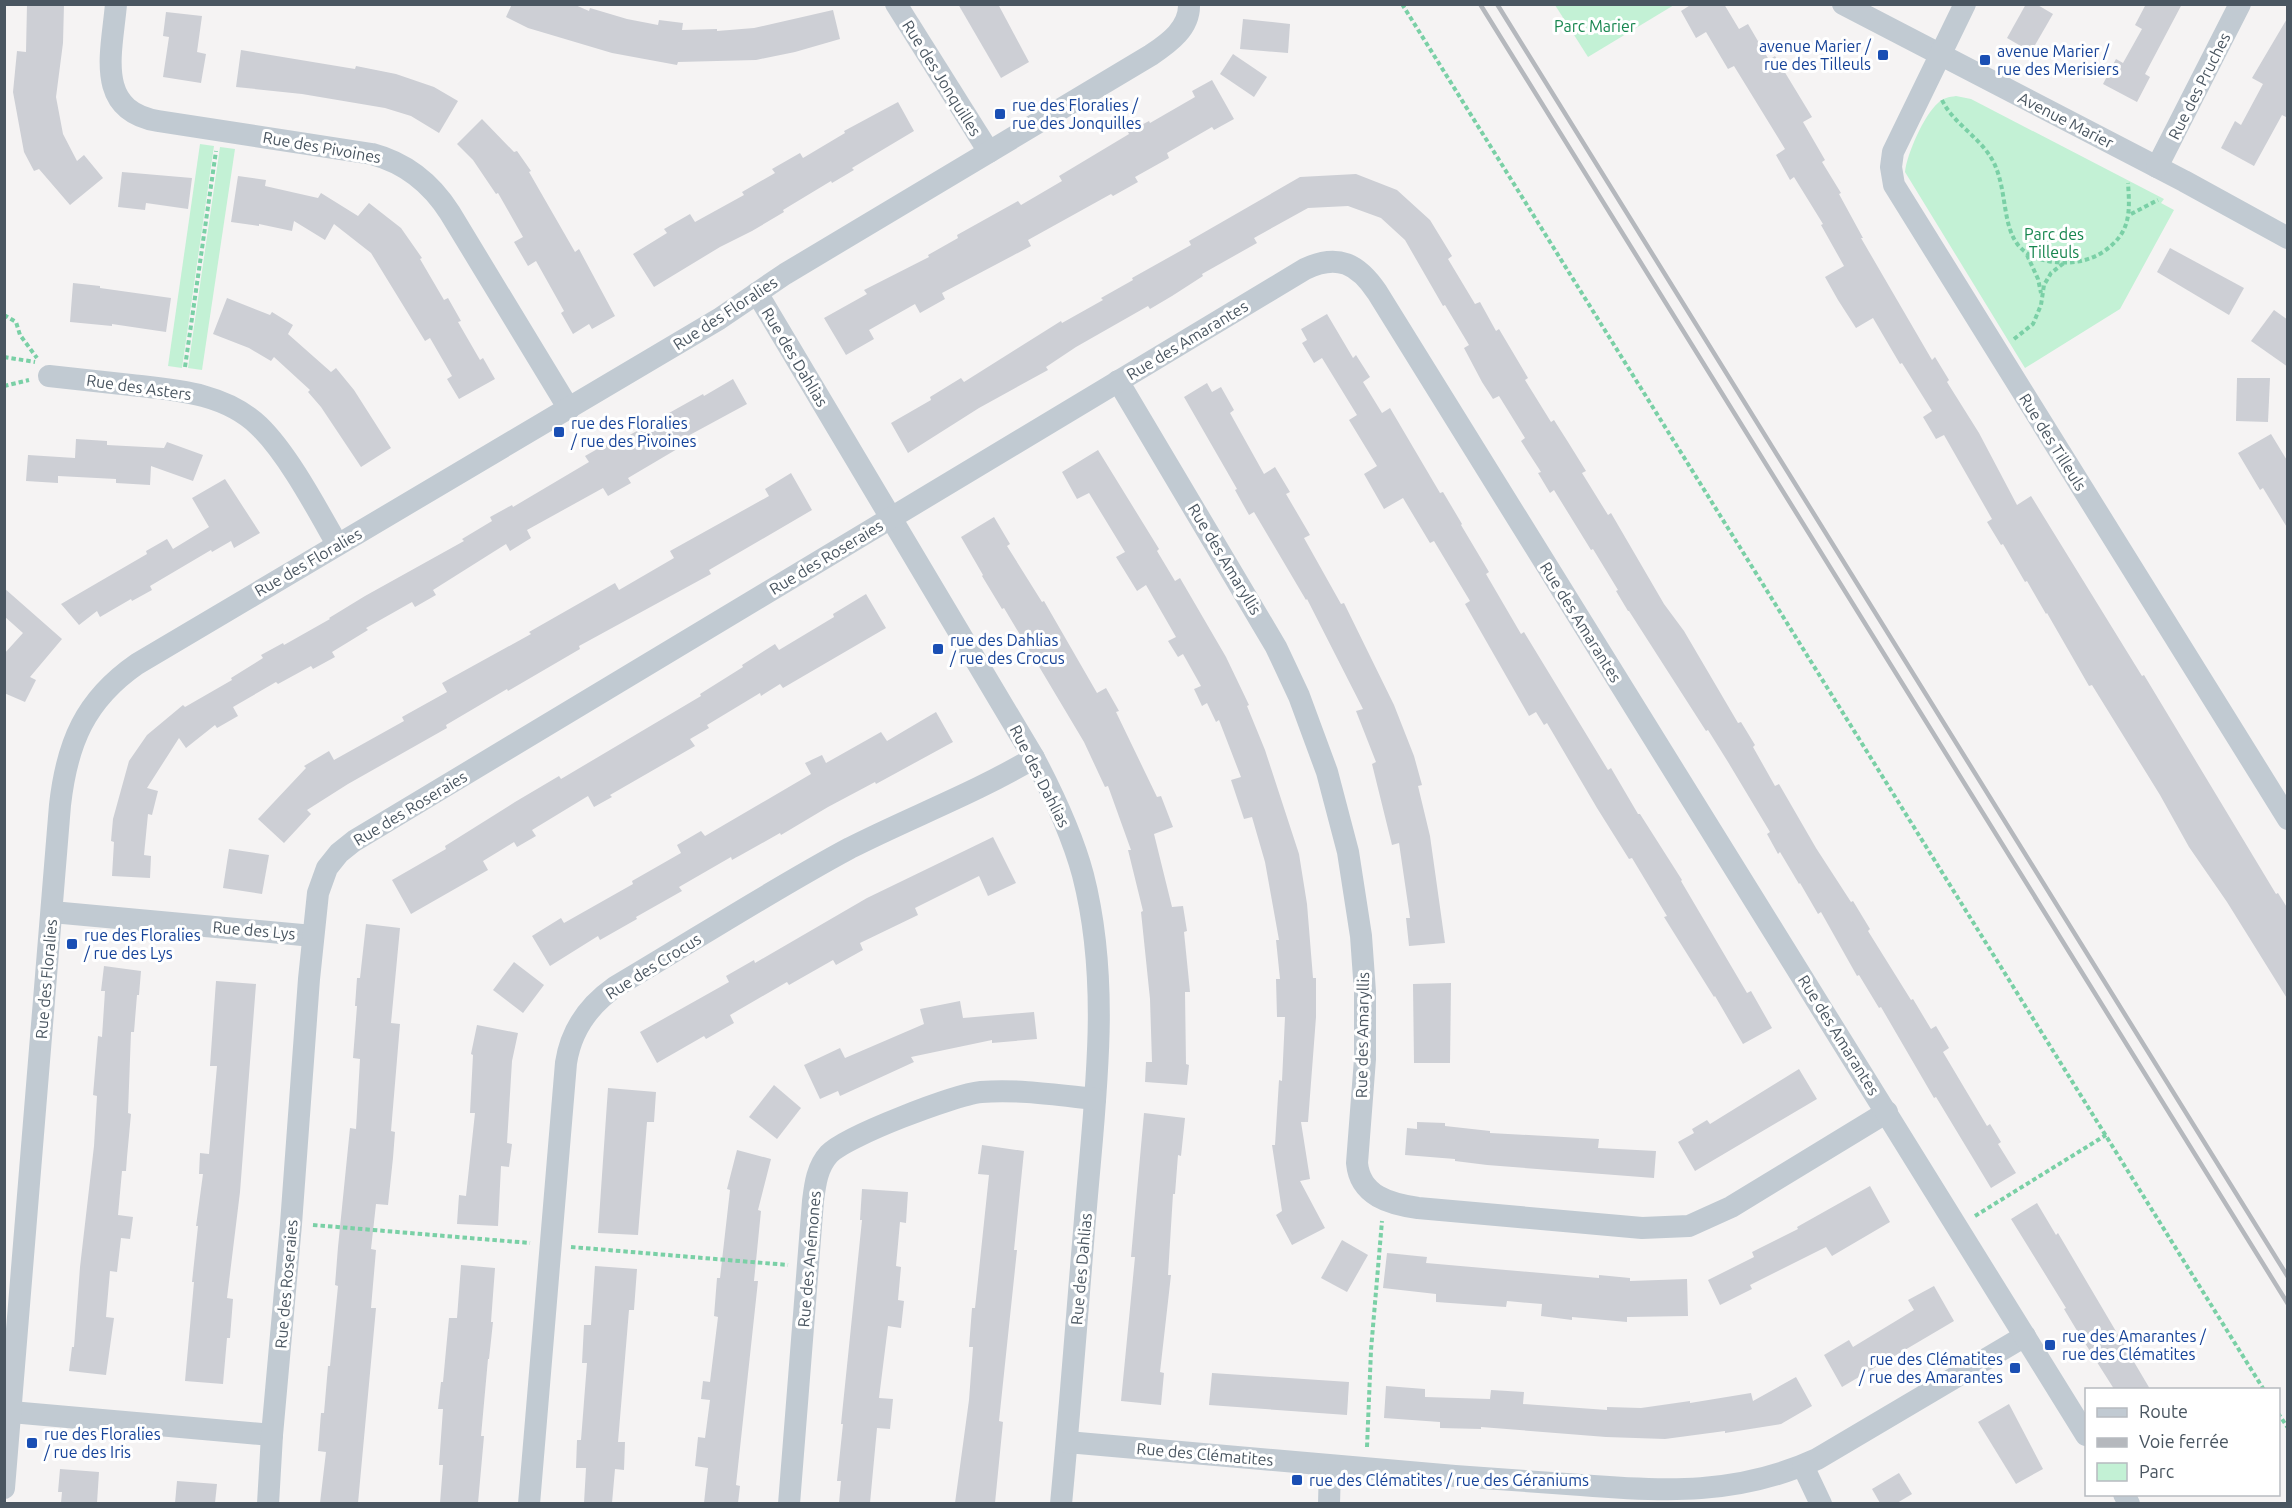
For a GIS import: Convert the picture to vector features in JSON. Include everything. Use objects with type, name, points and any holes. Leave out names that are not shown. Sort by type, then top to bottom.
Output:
[{"type":"street","name":"Rue des Pivoines","points":[[116,4],[111,65],[112,83],[122,103],[133,113],[158,121],[372,154],[399,164],[423,180],[447,207],[569,409]]},
{"type":"street","name":"Rue des Jonquilles","points":[[896,4],[988,152]]},
{"type":"street","name":"Rue des Floralies","points":[[4,1488],[64,776],[78,728],[94,703],[113,682],[137,664],[719,319],[785,274],[1159,50],[1174,38],[1186,23],[1190,4]]},
{"type":"street","name":"Avenue Marier","points":[[1843,4],[2157,167],[2288,238]]},
{"type":"street","name":"Rue des Tilleuls","points":[[1965,4],[1893,152],[1891,167],[1894,185],[2288,819]]},
{"type":"street","name":"Rue des Pruches","points":[[2157,167],[2240,4]]},
{"type":"street","name":"Rue des Amarantes","points":[[892,518],[1316,264],[1326,261],[1346,263],[1363,274],[1395,320],[2085,1433]]},
{"type":"street","name":"Rue des Dahlias","points":[[757,294],[1034,758],[1056,801],[1083,873],[1091,914],[1100,996],[1095,1099],[1061,1503]]},
{"type":"street","name":"Rue des Asters","points":[[45,370],[180,390],[234,407],[259,425],[276,445],[337,544]]},
{"type":"street","name":"Rue des Amaryllis","points":[[1118,381],[1276,647],[1299,696],[1327,772],[1348,852],[1361,936],[1365,992],[1365,1059],[1357,1163],[1366,1187],[1386,1201],[1419,1208],[1642,1228],[1689,1226],[1731,1207],[1887,1112]]},
{"type":"street","name":"Rue des Roseraies","points":[[268,1503],[313,936],[318,893],[327,868],[339,853],[354,841],[892,518]]},
{"type":"street","name":"Rue des Crocus","points":[[529,1503],[566,1063],[572,1038],[585,1014],[615,987],[825,862],[977,790],[1034,758]]},
{"type":"street","name":"Rue des Lys","points":[[52,912],[313,936]]},
{"type":"street","name":"Rue des Anémones","points":[[789,1503],[813,1201],[817,1175],[829,1154],[855,1138],[925,1108],[970,1094],[994,1091],[1095,1099]]},
{"type":"street","name":"Rue des Clématites","points":[[1067,1442],[1330,1466],[1662,1491],[1699,1490],[1743,1484],[1803,1466],[2025,1336]]},
{"type":"street","points":[[10,1412],[272,1436]]},
{"type":"street","points":[[1329,1503],[1330,1466]]},
{"type":"street","points":[[1803,1466],[1821,1503]]},
{"type":"path","points":[[1402,4],[2263,1388]]},
{"type":"path","points":[[1942,100],[1955,120],[1973,134],[1994,164],[2001,183],[2010,233],[2027,255],[2038,279],[2041,305],[2033,324],[2011,341]]},
{"type":"path","points":[[185,367],[217,146]]},
{"type":"path","points":[[2027,255],[2046,261],[2083,261],[2105,250],[2122,232],[2131,214],[2128,183]]},
{"type":"path","points":[[2131,214],[2158,200]]},
{"type":"path","points":[[2041,293],[2051,273],[2064,262]]},
{"type":"path","points":[[4,315],[16,321],[20,335],[45,370]]},
{"type":"path","points":[[4,357],[26,359],[45,370]]},
{"type":"path","points":[[1972,1218],[2106,1135]]},
{"type":"path","points":[[1367,1450],[1371,1350],[1382,1219]]},
{"type":"path","points":[[306,1225],[534,1244]]},
{"type":"path","points":[[566,1247],[792,1266]]},
{"type":"green space","name":"Parc Marier","points":[[1555,5],[1674,5],[1588,57]]},
{"type":"green space","name":"Parc des Tilleuls","points":[[1956,96],[1971,99],[2164,199],[2161,203],[2174,210],[2120,309],[2025,368],[1905,172],[1913,145],[1927,116],[1940,101]]},
{"type":"green space","points":[[200,144],[214,146],[182,368],[168,366]]},
{"type":"green space","points":[[220,147],[235,149],[202,370],[188,368]]},
{"type":"building","points":[[27,4],[64,4],[63,43],[56,97],[63,134],[77,161],[84,155],[103,178],[70,205],[39,169],[34,171],[24,152],[13,92],[17,51],[26,52]]},
{"type":"building","points":[[512,4],[573,4],[589,11],[590,8],[658,25],[659,20],[683,23],[682,30],[717,29],[717,31],[754,28],[833,10],[840,39],[756,60],[678,62],[677,65],[612,53],[528,28],[506,17]]},
{"type":"building","points":[[958,4],[998,4],[1029,62],[1001,78]]},
{"type":"building","points":[[1692,4],[1724,4],[1739,29],[1748,24],[1769,60],[1775,56],[1812,117],[1803,122],[1825,160],[1822,162],[1841,193],[1839,194],[1863,238],[1861,238],[1932,360],[1935,357],[1949,380],[1947,382],[1979,433],[2017,505],[2031,496],[2142,676],[2144,675],[2276,894],[2278,893],[2288,909],[2288,1000],[2227,902],[2189,847],[2160,795],[2092,685],[2089,686],[2027,581],[2025,582],[2003,544],[2001,545],[1987,522],[1992,519],[1944,435],[1936,439],[1923,417],[1932,411],[1902,363],[1900,364],[1873,318],[1856,328],[1838,300],[1825,277],[1844,266],[1821,225],[1823,224],[1794,177],[1790,180],[1776,155],[1785,149],[1734,66],[1728,69],[1706,32],[1696,38],[1681,11]]},
{"type":"building","points":[[2026,4],[2036,4],[2053,14],[2031,52],[2007,38]]},
{"type":"building","points":[[2146,4],[2182,4],[2145,74],[2150,77],[2137,102],[2103,84],[2116,59],[2123,63],[2142,29],[2135,25]]},
{"type":"building","points":[[166,12],[202,16],[197,52],[206,54],[201,83],[163,77],[169,37],[163,36]]},
{"type":"building","points":[[2288,17],[2288,118],[2282,115],[2254,166],[2221,148],[2235,121],[2241,125],[2263,84],[2252,78]]},
{"type":"building","points":[[1243,19],[1290,24],[1288,53],[1240,49]]},
{"type":"building","points":[[241,50],[396,74],[434,87],[458,101],[439,133],[411,116],[385,108],[302,94],[236,87]]},
{"type":"building","points":[[1233,54],[1267,77],[1254,97],[1220,74]]},
{"type":"building","points":[[1212,80],[1234,119],[1214,130],[1212,127],[1167,153],[1169,158],[1135,177],[1138,182],[1113,196],[1111,194],[1028,240],[1031,246],[942,293],[945,299],[920,313],[915,304],[869,330],[874,339],[846,355],[824,318],[867,294],[864,290],[929,257],[928,255],[958,238],[957,235],[1018,201],[1021,205],[1062,181],[1059,176],[1129,134],[1128,132],[1149,121],[1150,123],[1195,97],[1192,91]]},
{"type":"building","points":[[898,102],[914,131],[852,168],[854,170],[783,210],[784,212],[654,287],[633,254],[667,233],[664,229],[690,214],[695,222],[744,195],[742,192],[775,173],[772,169],[800,153],[803,158],[845,133],[844,131]]},
{"type":"building","points":[[482,119],[514,152],[517,151],[531,171],[529,172],[575,252],[579,249],[615,316],[592,329],[589,324],[573,334],[561,313],[564,311],[536,261],[528,266],[514,242],[523,237],[498,193],[496,194],[473,160],[457,144]]},
{"type":"building","points":[[122,172],[192,178],[188,209],[146,203],[145,210],[118,207]]},
{"type":"building","points":[[1356,174],[1397,190],[1430,220],[1452,256],[1448,259],[1475,304],[1480,302],[1496,331],[1499,329],[1528,378],[1525,380],[1551,422],[1554,420],[1568,442],[1586,471],[1582,473],[1608,515],[1611,513],[1738,723],[1741,722],[1775,786],[1779,784],[1816,848],[1851,902],[1853,901],[1870,929],[1868,931],[1911,1000],[1913,999],[1931,1029],[1936,1026],[1949,1048],[1943,1052],[1987,1126],[1990,1124],[2001,1142],[1998,1144],[2016,1173],[1991,1188],[1936,1097],[1934,1098],[1881,1007],[1879,1008],[1859,975],[1857,976],[1821,912],[1818,914],[1780,852],[1778,854],[1767,834],[1770,832],[1708,730],[1706,731],[1628,611],[1593,549],[1591,550],[1554,490],[1550,493],[1538,473],[1541,472],[1521,441],[1525,438],[1499,396],[1493,399],[1482,382],[1464,348],[1469,345],[1445,305],[1443,306],[1405,240],[1381,218],[1348,206],[1308,208],[1254,238],[1257,243],[1202,274],[1203,276],[1172,296],[1150,309],[1148,306],[1076,347],[1046,367],[1048,370],[979,408],[908,453],[891,423],[931,400],[930,397],[961,378],[964,382],[1061,321],[1062,323],[1103,300],[1101,298],[1133,280],[1132,278],[1191,245],[1189,241],[1300,177]]},
{"type":"building","points":[[238,176],[266,180],[265,186],[318,198],[321,193],[358,216],[369,203],[401,228],[422,258],[420,259],[444,300],[448,298],[461,321],[458,322],[480,360],[483,358],[495,379],[459,399],[447,379],[452,376],[430,338],[425,341],[371,253],[334,224],[325,240],[294,221],[292,231],[259,224],[259,226],[231,222]]},
{"type":"building","points":[[2170,248],[2244,288],[2229,315],[2157,272]]},
{"type":"building","points":[[73,283],[171,298],[166,332],[112,324],[112,326],[70,322]]},
{"type":"building","points":[[227,298],[270,315],[272,312],[293,325],[288,334],[331,372],[336,368],[354,390],[391,448],[361,467],[321,407],[308,392],[310,390],[274,357],[271,361],[249,348],[213,334]]},
{"type":"building","points":[[2274,310],[2288,320],[2288,367],[2251,341]]},
{"type":"building","points":[[1327,314],[1353,358],[1356,355],[1370,377],[1363,382],[1382,413],[1390,408],[1440,493],[1443,492],[1462,524],[1489,572],[1486,574],[1521,634],[1524,632],[1608,770],[1611,768],[1638,814],[1682,880],[1747,993],[1751,991],[1772,1028],[1743,1044],[1664,917],[1667,916],[1632,858],[1629,859],[1547,723],[1544,725],[1536,712],[1529,716],[1465,604],[1470,601],[1434,541],[1430,543],[1403,498],[1384,509],[1364,474],[1377,466],[1349,420],[1357,415],[1322,358],[1314,363],[1302,343],[1307,340],[1301,329]]},
{"type":"building","points":[[2237,378],[2270,378],[2268,422],[2236,421]]},
{"type":"building","points":[[733,379],[747,404],[686,437],[689,442],[628,478],[631,483],[608,496],[603,488],[527,530],[531,538],[510,551],[506,544],[433,590],[436,595],[415,607],[412,602],[366,628],[368,630],[332,652],[335,657],[313,669],[311,666],[278,684],[276,682],[233,707],[238,716],[217,728],[215,725],[186,748],[179,738],[147,788],[158,791],[152,815],[148,814],[144,855],[151,856],[150,878],[112,876],[113,819],[129,761],[147,735],[183,705],[185,707],[232,680],[231,678],[263,658],[261,655],[283,643],[284,645],[365,596],[464,541],[462,539],[492,521],[490,517],[512,505],[513,507],[589,462],[585,456],[608,443],[610,446]]},
{"type":"building","points":[[1207,383],[1212,392],[1221,387],[1234,410],[1230,413],[1264,474],[1275,467],[1290,492],[1286,494],[1310,535],[1304,538],[1341,604],[1344,603],[1394,705],[1414,756],[1422,785],[1418,786],[1430,836],[1445,943],[1409,946],[1406,918],[1410,918],[1399,843],[1392,845],[1372,764],[1376,762],[1356,711],[1363,709],[1307,599],[1254,512],[1249,515],[1235,490],[1237,489],[1184,397]]},
{"type":"building","points":[[2271,434],[2288,462],[2288,529],[2263,488],[2260,490],[2238,453]]},
{"type":"building","points":[[76,439],[107,441],[107,445],[164,448],[167,442],[203,455],[193,481],[151,466],[150,485],[116,483],[116,479],[58,476],[58,483],[26,481],[28,455],[75,458]]},
{"type":"building","points":[[1098,450],[1159,549],[1157,551],[1175,581],[1180,578],[1226,657],[1249,705],[1247,706],[1265,750],[1299,854],[1307,904],[1313,978],[1316,978],[1316,1017],[1308,1122],[1301,1122],[1310,1179],[1300,1181],[1325,1228],[1292,1245],[1276,1215],[1282,1211],[1272,1145],[1275,1145],[1279,1080],[1282,1081],[1285,1017],[1277,1017],[1276,979],[1280,979],[1276,940],[1279,940],[1265,862],[1252,817],[1244,819],[1231,780],[1241,777],[1219,720],[1216,722],[1207,703],[1202,706],[1194,689],[1201,686],[1183,654],[1178,657],[1168,641],[1176,637],[1146,585],[1137,591],[1116,557],[1125,552],[1089,493],[1077,499],[1062,472]]},
{"type":"building","points":[[791,473],[812,510],[709,570],[711,574],[579,646],[580,649],[508,691],[507,689],[446,725],[447,728],[348,784],[307,810],[311,814],[284,843],[258,819],[306,768],[304,766],[329,751],[334,760],[404,721],[402,717],[447,692],[442,683],[531,634],[529,632],[615,583],[619,590],[674,558],[670,551],[769,496],[765,489]]},
{"type":"building","points":[[225,479],[260,533],[234,548],[231,541],[212,552],[211,550],[150,586],[152,590],[100,617],[97,611],[79,625],[61,604],[147,554],[146,551],[167,539],[173,549],[209,527],[192,498]]},
{"type":"building","points":[[994,517],[1010,544],[1007,546],[1042,602],[1044,601],[1097,693],[1106,688],[1119,711],[1116,712],[1157,797],[1161,796],[1173,827],[1154,834],[1172,907],[1183,906],[1187,931],[1184,932],[1190,992],[1185,992],[1186,1064],[1189,1065],[1187,1085],[1145,1082],[1146,1062],[1152,1062],[1150,999],[1141,912],[1143,911],[1128,850],[1131,850],[1108,786],[1105,787],[1084,742],[1004,608],[1002,609],[982,576],[961,537]]},
{"type":"building","points":[[4,588],[62,639],[30,677],[36,680],[25,702],[4,693],[4,654],[23,633],[4,616]]},
{"type":"building","points":[[866,594],[886,628],[783,688],[780,684],[761,696],[760,693],[707,725],[709,728],[690,739],[695,746],[610,795],[612,797],[594,807],[588,796],[532,830],[536,836],[517,847],[514,842],[483,861],[488,870],[411,914],[392,880],[446,849],[445,846],[515,802],[559,776],[561,779],[701,696],[700,694],[775,644],[779,650],[834,617],[833,614]]},
{"type":"building","points":[[936,712],[953,742],[828,807],[781,835],[780,833],[732,860],[731,857],[679,887],[682,891],[636,917],[637,919],[600,940],[598,936],[550,966],[532,936],[561,918],[564,923],[633,884],[632,881],[681,853],[677,845],[701,831],[705,836],[811,774],[805,763],[822,755],[826,763],[881,732],[887,741]]},
{"type":"building","points":[[993,837],[1016,883],[988,896],[979,876],[915,908],[918,915],[860,943],[863,950],[836,965],[833,960],[789,985],[787,982],[730,1015],[734,1023],[706,1039],[704,1036],[657,1063],[640,1032],[729,982],[726,976],[754,960],[755,963],[867,898]]},
{"type":"building","points":[[229,849],[269,855],[262,894],[223,888]]},
{"type":"building","points":[[366,924],[400,928],[391,1023],[400,1024],[391,1131],[395,1132],[393,1158],[388,1205],[376,1204],[371,1249],[376,1250],[371,1308],[376,1308],[358,1503],[320,1503],[326,1452],[318,1451],[321,1413],[324,1413],[328,1366],[330,1366],[338,1286],[335,1285],[338,1247],[350,1128],[356,1129],[360,1059],[353,1058],[357,1006],[355,1006]]},
{"type":"building","points":[[514,962],[544,985],[523,1013],[493,990]]},
{"type":"building","points":[[104,966],[141,971],[134,1032],[131,1032],[128,1113],[131,1114],[126,1171],[122,1171],[118,1215],[133,1217],[130,1239],[121,1238],[117,1272],[110,1271],[106,1317],[114,1318],[106,1375],[69,1371],[72,1347],[74,1347],[80,1267],[94,1146],[97,1096],[93,1095],[98,1036],[102,1037],[105,991],[101,991]]},
{"type":"building","points":[[216,981],[256,984],[240,1192],[227,1298],[233,1299],[230,1338],[227,1338],[223,1384],[185,1381],[198,1226],[196,1226],[203,1174],[199,1174],[200,1153],[209,1154],[217,1066],[210,1066]]},
{"type":"building","points":[[1451,983],[1450,1063],[1414,1063],[1413,984]]},
{"type":"building","points":[[960,1001],[963,1018],[1034,1012],[1037,1039],[992,1043],[992,1040],[911,1057],[914,1062],[840,1096],[838,1091],[820,1099],[804,1065],[840,1048],[845,1058],[924,1024],[920,1009]]},
{"type":"building","points":[[477,1025],[518,1033],[512,1061],[507,1143],[512,1144],[509,1167],[501,1166],[498,1226],[457,1224],[459,1195],[466,1196],[475,1113],[470,1113],[473,1055],[471,1054]]},
{"type":"building","points":[[1799,1069],[1817,1099],[1695,1171],[1678,1142],[1694,1133],[1692,1129],[1707,1120],[1710,1124]]},
{"type":"building","points":[[774,1085],[801,1108],[777,1139],[749,1117]]},
{"type":"building","points":[[608,1088],[656,1092],[654,1122],[647,1122],[638,1235],[598,1233]]},
{"type":"building","points":[[1144,1113],[1185,1118],[1181,1156],[1178,1155],[1175,1194],[1173,1194],[1168,1275],[1171,1275],[1160,1372],[1164,1373],[1161,1405],[1121,1401],[1135,1257],[1131,1257]]},
{"type":"building","points":[[1417,1122],[1445,1123],[1445,1126],[1490,1131],[1490,1133],[1599,1139],[1598,1148],[1656,1151],[1654,1178],[1487,1165],[1455,1161],[1455,1159],[1405,1155],[1407,1128],[1417,1129]]},
{"type":"building","points":[[982,1145],[1024,1151],[1014,1250],[1017,1250],[999,1421],[1003,1422],[995,1503],[955,1503],[969,1400],[973,1347],[969,1347],[972,1308],[975,1308],[989,1175],[978,1174]]},
{"type":"building","points":[[737,1150],[771,1159],[758,1210],[761,1211],[754,1281],[758,1281],[736,1485],[740,1486],[738,1503],[704,1503],[708,1468],[695,1466],[698,1437],[705,1438],[710,1400],[701,1399],[703,1381],[710,1382],[718,1317],[714,1316],[717,1278],[720,1278],[730,1190],[727,1189]]},
{"type":"building","points":[[1870,1186],[1890,1222],[1832,1256],[1826,1247],[1750,1285],[1752,1289],[1720,1305],[1708,1280],[1754,1257],[1752,1252],[1798,1229],[1797,1227]]},
{"type":"building","points":[[862,1189],[908,1192],[906,1223],[900,1222],[896,1266],[901,1267],[898,1300],[904,1301],[901,1328],[888,1326],[879,1398],[893,1399],[890,1429],[877,1428],[870,1503],[839,1503],[841,1481],[837,1481],[843,1424],[841,1424],[862,1220],[860,1220]]},
{"type":"building","points":[[2037,1203],[2056,1235],[2058,1233],[2149,1388],[2113,1388],[2011,1219]]},
{"type":"building","points":[[1342,1240],[1368,1255],[1347,1292],[1321,1278]]},
{"type":"building","points":[[1387,1253],[1427,1257],[1426,1263],[1599,1278],[1599,1275],[1630,1278],[1630,1281],[1687,1279],[1688,1316],[1627,1317],[1627,1322],[1572,1317],[1572,1320],[1541,1316],[1542,1304],[1507,1301],[1506,1307],[1436,1302],[1436,1294],[1383,1288]]},
{"type":"building","points":[[461,1265],[495,1268],[491,1322],[493,1322],[481,1436],[484,1436],[478,1503],[440,1503],[443,1465],[439,1465],[443,1409],[438,1409],[449,1318],[457,1318]]},
{"type":"building","points":[[595,1266],[637,1269],[634,1310],[629,1310],[618,1442],[625,1442],[624,1470],[615,1469],[612,1503],[584,1503],[586,1468],[576,1468],[577,1440],[581,1440],[587,1363],[582,1363],[584,1325],[591,1325]]},
{"type":"building","points":[[1934,1286],[1954,1321],[1842,1387],[1824,1355],[1849,1340],[1853,1347],[1914,1310],[1908,1300]]},
{"type":"building","points":[[1212,1373],[1349,1382],[1347,1415],[1209,1405]]},
{"type":"building","points":[[1796,1377],[1812,1406],[1781,1424],[1665,1439],[1606,1437],[1481,1427],[1481,1429],[1440,1428],[1440,1422],[1384,1418],[1386,1386],[1425,1389],[1425,1397],[1490,1399],[1491,1390],[1524,1392],[1523,1404],[1607,1410],[1607,1407],[1641,1408],[1751,1393],[1753,1401]]},
{"type":"building","points":[[2009,1404],[2043,1469],[2016,1484],[1978,1422]]},
{"type":"building","points":[[60,1469],[99,1472],[97,1503],[61,1503],[62,1492],[58,1492]]},
{"type":"building","points":[[1899,1473],[1912,1494],[1897,1503],[1880,1503],[1872,1489]]},
{"type":"building","points":[[177,1481],[217,1484],[215,1503],[175,1503]]},
{"type":"railway","points":[[1480,4],[2288,1304]]},
{"type":"railway","points":[[1497,4],[2288,1277]]},
{"type":"place","name":"avenue Marier / rue des Tilleuls","points":[[1883,55]]},
{"type":"place","name":"avenue Marier / rue des Merisiers","points":[[1985,60]]},
{"type":"place","name":"rue des Floralies / rue des Jonquilles","points":[[1000,114]]},
{"type":"place","name":"rue des Floralies / rue des Pivoines","points":[[559,432]]},
{"type":"place","name":"rue des Dahlias / rue des Crocus","points":[[938,649]]},
{"type":"place","name":"rue des Floralies / rue des Lys","points":[[72,944]]},
{"type":"place","name":"rue des Amarantes / rue des Clématites","points":[[2050,1345]]},
{"type":"place","name":"rue des Clématites / rue des Amarantes","points":[[2015,1368]]},
{"type":"place","name":"rue des Floralies / rue des Iris","points":[[32,1443]]},
{"type":"place","name":"rue des Clématites / rue des Géraniums","points":[[1297,1480]]}]
